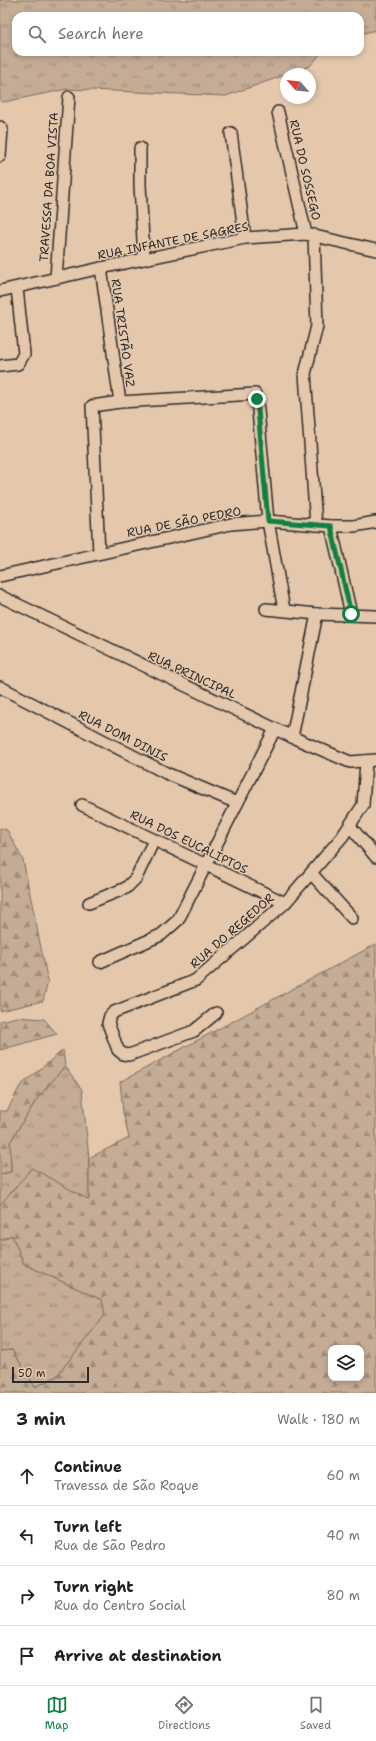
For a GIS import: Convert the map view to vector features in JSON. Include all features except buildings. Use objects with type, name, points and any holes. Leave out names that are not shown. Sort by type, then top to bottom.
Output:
[{"type":"street","name":"TRAVESSA DA BOA VISTA","points":[[56,278],[68,97]]},
{"type":"street","name":"RUA DO SOSSEGO","points":[[278,112],[310,234],[317,326],[305,374],[316,525]]},
{"type":"street","points":[[0,126],[2,129],[0,156]]},
{"type":"street","points":[[231,133],[245,238]]},
{"type":"street","points":[[140,148],[140,185],[144,259]]},
{"type":"street","name":"RUA INFANTE DE SAGRES","points":[[0,291],[245,238],[310,234],[376,250]]},
{"type":"street","name":"RUA TRISTÃO VAZ","points":[[101,268],[120,402]]},
{"type":"street","points":[[0,366],[18,364],[24,354],[17,288]]},
{"type":"street","points":[[99,553],[92,406],[120,402],[256,394],[268,521],[284,610]]},
{"type":"street","name":"RUA DE SÃO PEDRO","points":[[0,576],[231,524],[268,521],[331,526],[354,526],[376,522]]},
{"type":"street","points":[[331,526],[351,614]]},
{"type":"street","name":"RUA PRINCIPAL","points":[[0,596],[292,737],[350,762],[371,760]]},
{"type":"street","points":[[266,609],[317,614],[376,616]]},
{"type":"street","points":[[292,737],[317,614]]},
{"type":"street","name":"RUA DOM DINIS","points":[[0,687],[166,773],[237,803]]},
{"type":"street","points":[[100,962],[161,935],[178,920],[275,729]]},
{"type":"street","name":"RUA DO REGEDOR","points":[[216,1013],[194,1031],[130,1055],[123,1054],[118,1050],[108,1023],[110,1016],[114,1012],[196,980],[285,902],[350,826],[363,805],[371,760]]},
{"type":"street","name":"RUA DOS EUCALIPTOS","points":[[82,805],[285,902]]},
{"type":"street","points":[[350,826],[376,857]]},
{"type":"street","points":[[88,903],[126,888],[136,878],[154,840]]},
{"type":"street","points":[[311,873],[352,918]]},
{"type":"green space","points":[[0,0],[376,0],[376,30],[364,33],[364,12],[12,12],[12,56],[319,56],[310,66],[304,68],[280,68],[280,77],[226,96],[67,89],[4,102],[0,101]]},
{"type":"green space","points":[[0,828],[7,830],[23,860],[48,982],[43,1001],[0,1011]]},
{"type":"green space","points":[[376,944],[376,1393],[0,1393],[0,1351],[12,1350],[35,1387],[56,1377],[105,1315],[102,1300],[24,1264],[12,1235],[0,1240],[0,1205],[32,1168],[89,1200],[89,1158],[129,1138],[123,1112],[120,1082]]},
{"type":"green space","points":[[17,1017],[44,1019],[57,1034],[0,1050],[0,1021]]},
{"type":"green space","points":[[63,1050],[65,1066],[37,1099],[10,1142],[11,1172],[0,1174],[0,1111],[7,1111],[20,1086]]},
{"type":"green space","points":[[65,1066],[82,1090],[89,1158],[89,1201],[0,1205],[0,1174],[11,1172],[10,1142],[37,1099]]},
{"type":"green space","points":[[12,1235],[24,1264],[102,1300],[106,1315],[56,1377],[35,1387],[12,1350],[0,1351],[0,1240]]},
{"type":"route","points":[[257,399],[268,521],[331,526],[351,614]]}]
